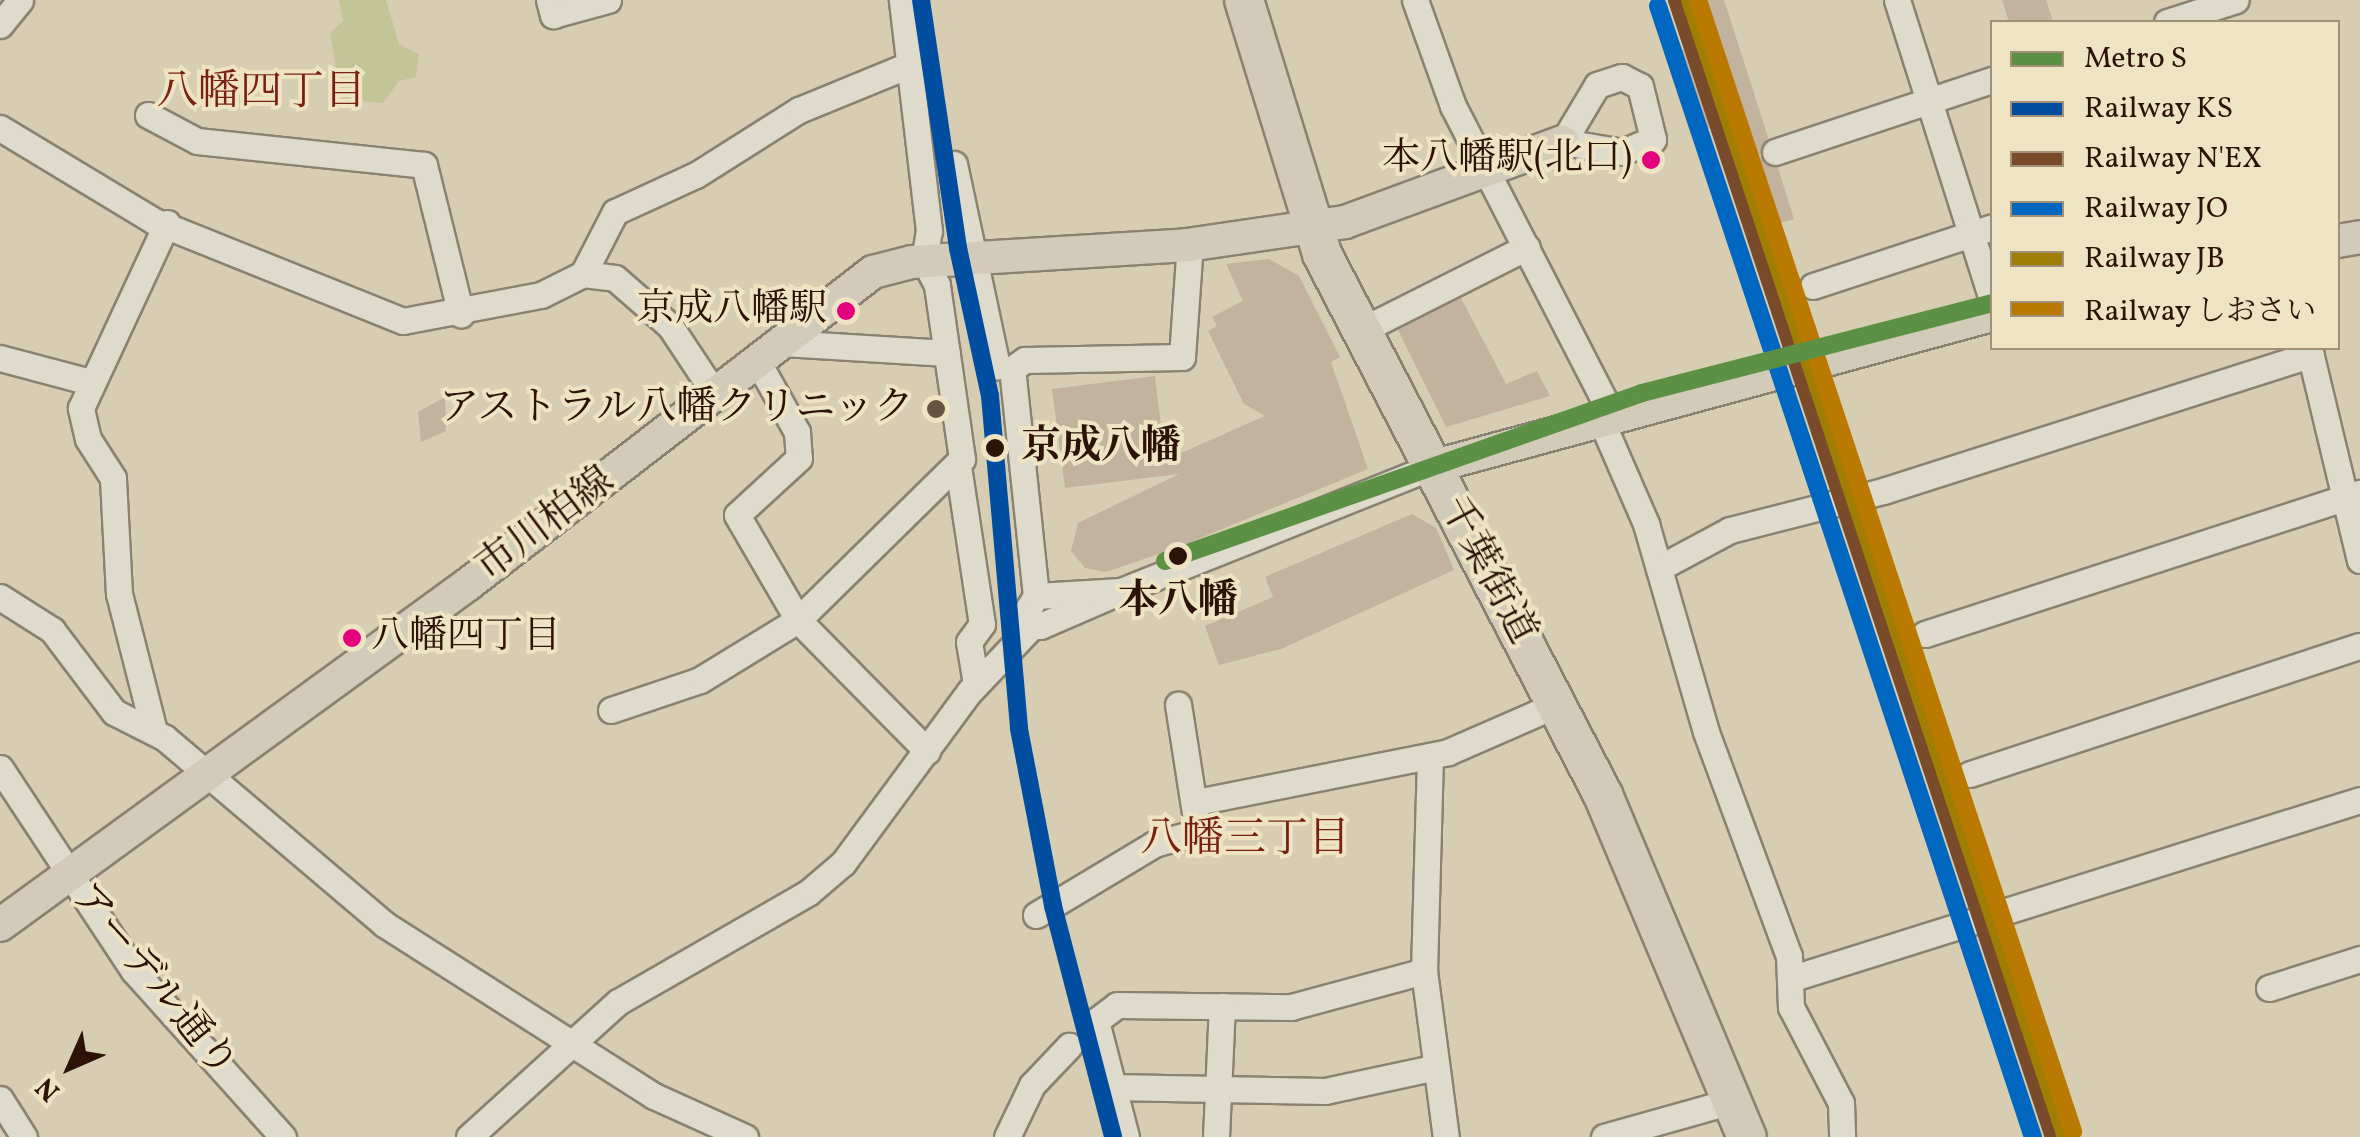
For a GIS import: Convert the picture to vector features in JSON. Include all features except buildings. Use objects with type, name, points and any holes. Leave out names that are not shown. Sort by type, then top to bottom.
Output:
[{"type":"highway","name":"千葉街道","points":[[1244,0],[1314,227],[1431,466],[1558,704],[1736,1100],[1748,1137]]},
{"type":"main road","name":"市川柏線","points":[[0,925],[69,878],[717,397],[873,272],[924,262],[1190,244],[1314,227],[1563,142]]},
{"type":"main road","points":[[1431,466],[1990,316]]},
{"type":"street","points":[[0,25],[20,0]]},
{"type":"street","points":[[550,0],[553,15],[608,0]]},
{"type":"street","points":[[902,0],[928,231],[924,262],[937,285],[958,466],[982,624],[969,642],[976,684]]},
{"type":"street","points":[[1416,0],[1484,168],[1527,247],[1606,417],[1660,568],[1706,732],[1792,978],[1791,1008],[1841,1102],[1842,1137]]},
{"type":"street","points":[[1897,0],[1929,101],[1983,230],[1990,284]]},
{"type":"street","points":[[2174,20],[2236,0]]},
{"type":"street","points":[[583,274],[615,212],[696,175],[799,110],[911,64]]},
{"type":"street","points":[[1774,152],[1990,81]]},
{"type":"street","points":[[148,115],[196,141],[424,165],[460,315]]},
{"type":"street","points":[[0,128],[167,223],[403,321],[460,315],[541,295],[583,274],[615,278],[642,297],[717,397]]},
{"type":"street","points":[[954,164],[997,366]]},
{"type":"street","points":[[154,730],[120,594],[113,478],[82,424],[90,382],[167,223]]},
{"type":"street","points":[[1813,286],[1983,230]]},
{"type":"street","points":[[1036,596],[1012,369],[1025,360],[1182,357],[1190,244]]},
{"type":"street","points":[[1374,324],[1527,247]]},
{"type":"street","points":[[1660,568],[1730,530],[1883,491],[2310,351],[2352,494],[2360,560]]},
{"type":"street","points":[[927,751],[798,620],[737,515],[800,458],[772,354],[947,353]]},
{"type":"street","points":[[0,358],[90,382]]},
{"type":"street","points":[[610,710],[700,680],[798,620],[958,466]]},
{"type":"street","points":[[469,1137],[573,1039],[660,975],[809,892],[867,835],[976,684],[1034,626],[1431,466]]},
{"type":"street","points":[[1925,634],[2352,494]]},
{"type":"street","points":[[1034,626],[1025,607],[1036,596],[1121,591]]},
{"type":"street","points":[[0,598],[52,630],[114,712],[154,730],[384,924],[573,1039],[654,1096],[744,1137]]},
{"type":"street","points":[[1970,774],[2360,646]]},
{"type":"street","points":[[1036,914],[1154,844],[1192,838],[1196,802],[1178,704]]},
{"type":"street","points":[[1196,802],[1430,756],[1486,740],[1558,704]]},
{"type":"street","points":[[1430,756],[1424,971],[1432,1068],[1446,1137]]},
{"type":"street","name":"アーデル通り","points":[[0,768],[69,878],[134,971],[283,1137]]},
{"type":"street","points":[[1792,978],[2360,800]]},
{"type":"street","points":[[2269,988],[2360,959]]},
{"type":"street","points":[[1126,1137],[1096,1020],[1117,1005],[1290,1006],[1424,971]]},
{"type":"street","points":[[1216,1137],[1222,1006]]},
{"type":"street","points":[[1007,1137],[1032,1086],[1069,1046]]},
{"type":"street","points":[[1112,1087],[1325,1091],[1432,1068]]},
{"type":"street","points":[[0,1099],[24,1137]]},
{"type":"street","points":[[1604,1137],[1736,1100]]},
{"type":"green space","points":[[339,0],[386,0],[399,44],[419,54],[416,77],[399,81],[383,103],[341,99],[330,33],[343,21]]},
{"type":"metro line","name":"S","points":[[1165,561],[1642,393],[1990,304]]},
{"type":"rail line","name":"KS","points":[[921,0],[958,248],[990,396],[1019,729],[1053,906],[1113,1137]]},
{"type":"rail line","name":"N'EX","points":[[1677,0],[2054,1137]]},
{"type":"rail line","name":"JB","points":[[1690,0],[2066,1137]]},
{"type":"rail line","name":"しおさい","points":[[1698,0],[2073,1131]]},
{"type":"rail line","name":"JO","points":[[1658,6],[2033,1137]]},
{"type":"place","name":"本八幡駅(北口)","points":[[1651,160]]},
{"type":"place","name":"京成八幡駅","points":[[846,311]]},
{"type":"place","name":"アストラル八幡クリニック","points":[[936,409]]},
{"type":"place","name":"京成八幡","points":[[995,448]]},
{"type":"place","name":"本八幡","points":[[1178,556]]},
{"type":"place","name":"八幡四丁目","points":[[352,638]]},
{"type":"district","name":"八幡四丁目","points":[[261,94]]},
{"type":"district","name":"八幡三丁目","points":[[1245,841]]}]
